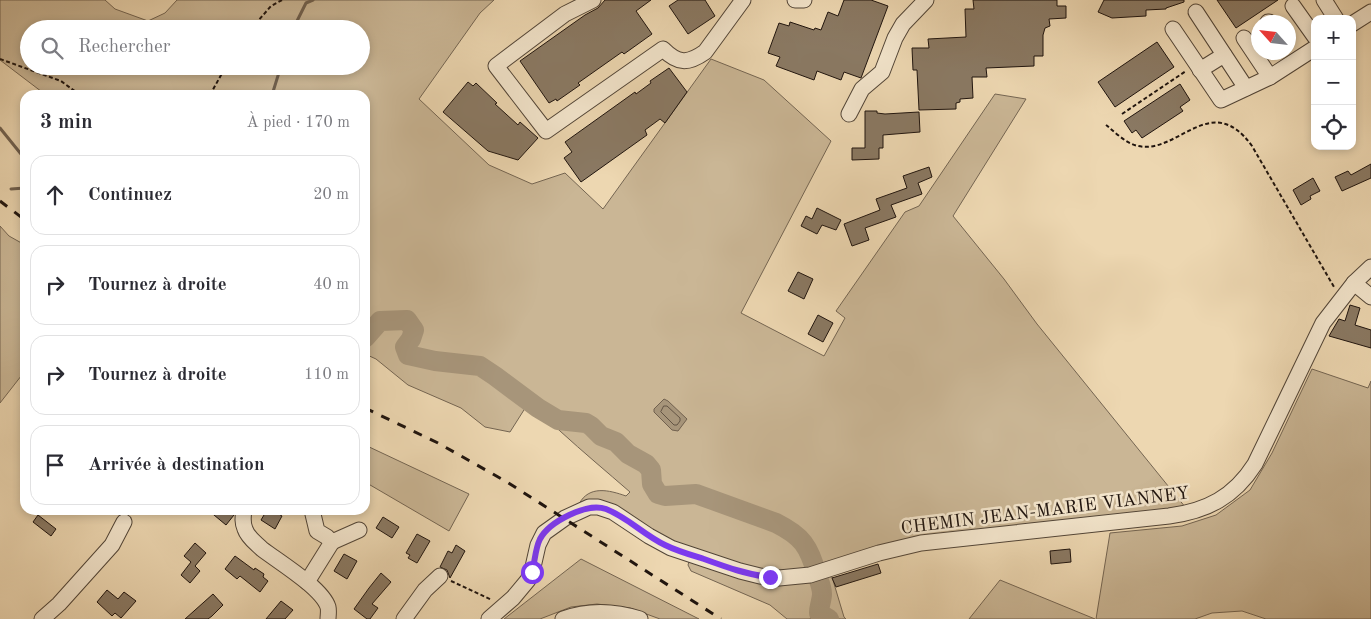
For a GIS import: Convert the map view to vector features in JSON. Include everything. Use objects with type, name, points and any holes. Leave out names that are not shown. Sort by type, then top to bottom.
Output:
[{"type":"street","points":[[593,0],[565,14],[496,66],[546,131],[663,49],[688,62],[705,52],[743,0]]},
{"type":"street","points":[[795,0],[804,0]]},
{"type":"street","points":[[849,114],[862,89],[882,72],[895,38],[903,24],[926,0]]},
{"type":"street","points":[[1324,0],[1333,15]]},
{"type":"street","points":[[1368,0],[1371,4]]},
{"type":"street","points":[[1293,6],[1311,32]]},
{"type":"street","points":[[1196,12],[1246,88]]},
{"type":"street","points":[[1356,21],[1371,12]]},
{"type":"street","points":[[1173,29],[1221,100],[1270,77],[1288,60]]},
{"type":"street","points":[[1244,38],[1270,77]]},
{"type":"street","points":[[1296,55],[1311,50]]},
{"type":"street","points":[[1198,67],[1224,55]]},
{"type":"street","name":"CHEMIN JEAN-MARIE VIANNEY","points":[[489,619],[528,580],[534,567],[538,545],[544,533],[564,518],[582,509],[593,507],[605,508],[671,548],[740,571],[780,578],[810,575],[887,551],[921,543],[1175,515],[1201,509],[1222,499],[1237,488],[1255,464],[1323,323],[1354,283],[1371,267]]},
{"type":"street","points":[[1354,283],[1371,297]]},
{"type":"street","points":[[243,515],[242,520],[251,539],[307,582],[320,595],[328,607],[328,619]]},
{"type":"street","points":[[313,515],[317,532],[332,542]]},
{"type":"street","points":[[42,619],[59,604],[112,545],[124,522]]},
{"type":"street","points":[[307,582],[332,542],[359,530]]},
{"type":"street","points":[[404,619],[425,590],[440,576]]},
{"type":"street","points":[[564,619],[577,614],[606,612],[640,619]]},
{"type":"path","points":[[259,20],[271,6],[282,0]]},
{"type":"path","points":[[0,59],[20,66]]},
{"type":"path","points":[[1122,114],[1198,67]]},
{"type":"path","points":[[44,75],[61,81],[73,90]]},
{"type":"path","points":[[213,90],[221,75]]},
{"type":"path","points":[[1106,125],[1130,143],[1142,146],[1156,144],[1200,125],[1211,123],[1222,124],[1238,131],[1252,146],[1333,286],[1343,296]]},
{"type":"path","points":[[440,576],[504,606]]},
{"type":"shaded area","points":[[0,0],[105,0],[115,9],[145,20],[20,20],[20,75],[370,75],[370,20],[150,20],[165,13],[177,0],[494,0],[480,13],[419,99],[489,165],[532,184],[565,173],[603,209],[711,59],[764,80],[831,141],[741,313],[824,356],[845,318],[836,311],[905,212],[919,206],[995,94],[1026,99],[953,216],[1004,279],[1037,324],[1190,513],[921,543],[818,575],[832,577],[846,619],[824,617],[816,610],[810,619],[787,619],[770,605],[691,571],[688,565],[691,555],[579,504],[588,494],[594,492],[606,491],[626,496],[630,492],[529,402],[510,432],[485,427],[461,408],[408,385],[370,356],[370,90],[39,90],[0,60]]},
{"type":"shaded area","points":[[0,226],[9,236],[20,242],[20,377],[0,403]]},
{"type":"shaded area","points":[[1312,369],[1368,388],[1371,381],[1371,619],[1266,619],[1242,611],[1212,613],[1195,619],[1096,619],[1110,533],[1182,526],[1216,515],[1250,490],[1272,453]]},
{"type":"shaded area","points":[[370,447],[469,494],[449,531],[370,485]]},
{"type":"shaded area","points":[[581,559],[699,619],[660,619],[630,608],[597,604],[571,607],[540,619],[504,619]]},
{"type":"shaded area","points":[[1000,580],[1095,619],[969,619]]},
{"type":"water","points":[[664,399],[687,419],[678,431],[672,430],[654,412],[654,409]]},
{"type":"building","points":[[605,0],[651,0],[636,11],[652,34],[624,54],[622,52],[578,83],[580,85],[557,101],[556,99],[549,103],[520,61],[585,15],[598,8]]},
{"type":"building","points":[[678,0],[705,0],[715,16],[688,34],[669,6]]},
{"type":"building","points":[[844,0],[871,0],[888,6],[861,78],[844,72],[841,80],[817,71],[814,80],[776,66],[780,57],[768,53],[779,23],[789,26],[790,22],[814,30],[815,28],[821,30],[828,12],[838,16]]},
{"type":"building","points":[[973,0],[1057,0],[1057,6],[1066,6],[1066,18],[1049,19],[1050,26],[1045,28],[1043,35],[1043,56],[1034,56],[1034,66],[986,68],[987,77],[972,77],[973,98],[960,99],[960,102],[956,103],[956,109],[919,110],[917,70],[913,70],[912,48],[929,48],[928,39],[966,37],[965,9],[974,9]]},
{"type":"building","points":[[1104,0],[1184,0],[1184,2],[1166,9],[1146,10],[1146,16],[1112,18],[1098,12]]},
{"type":"building","points":[[1217,0],[1278,0],[1256,15],[1251,15],[1251,18],[1236,28]]},
{"type":"building","points":[[1157,42],[1174,67],[1115,107],[1098,82]]},
{"type":"building","points":[[669,68],[687,92],[665,123],[660,119],[645,130],[647,135],[581,182],[564,158],[572,152],[565,142],[635,92],[636,94],[651,83],[650,81]]},
{"type":"building","points":[[468,82],[473,86],[476,83],[518,125],[520,122],[538,138],[518,160],[488,151],[443,112]]},
{"type":"building","points":[[1180,84],[1190,100],[1180,107],[1183,111],[1142,138],[1136,130],[1132,133],[1124,121]]},
{"type":"building","points":[[865,111],[877,111],[877,113],[885,114],[919,112],[920,132],[883,135],[883,148],[879,148],[879,159],[852,160],[852,148],[865,148]]},
{"type":"building","points":[[1371,164],[1371,178],[1342,191],[1335,177],[1348,171],[1351,175]]},
{"type":"building","points":[[929,167],[932,177],[918,183],[922,194],[891,205],[896,217],[865,228],[869,240],[852,246],[844,224],[880,210],[876,199],[907,188],[903,176]]},
{"type":"building","points":[[1313,178],[1320,191],[1310,196],[1311,199],[1301,205],[1293,190]]},
{"type":"building","points":[[817,208],[841,220],[836,230],[822,225],[817,234],[801,226],[806,216],[812,219]]},
{"type":"building","points":[[798,272],[813,279],[804,299],[788,291]]},
{"type":"building","points":[[1350,305],[1360,308],[1355,325],[1371,330],[1371,348],[1329,336],[1339,319],[1345,321]]},
{"type":"building","points":[[818,315],[833,323],[823,342],[808,334]]},
{"type":"building","points":[[38,515],[56,529],[51,536],[33,522]]},
{"type":"building","points":[[214,515],[234,515],[226,525]]},
{"type":"building","points":[[264,515],[282,516],[275,529],[261,520]]},
{"type":"building","points":[[383,517],[399,527],[392,538],[376,528]]},
{"type":"building","points":[[417,534],[430,541],[417,563],[408,558],[410,555],[406,553]]},
{"type":"building","points":[[195,543],[206,553],[195,566],[200,571],[190,583],[181,575],[191,562],[184,556]]},
{"type":"building","points":[[456,545],[465,551],[450,578],[447,570],[440,567],[448,551],[452,553]]},
{"type":"building","points":[[1070,549],[1071,562],[1051,564],[1050,551]]},
{"type":"building","points":[[344,554],[357,561],[347,579],[334,571]]},
{"type":"building","points":[[235,556],[254,570],[255,568],[264,574],[263,577],[268,581],[260,592],[240,576],[237,579],[225,569]]},
{"type":"building","points":[[878,564],[881,573],[836,587],[832,578]]},
{"type":"building","points":[[381,573],[391,582],[372,604],[378,608],[370,619],[367,619],[354,609]]},
{"type":"building","points":[[107,590],[118,599],[124,592],[136,601],[121,618],[115,613],[112,616],[97,602]]},
{"type":"building","points":[[213,594],[223,605],[212,616],[208,619],[185,619]]},
{"type":"building","points":[[281,601],[293,610],[285,619],[266,619]]},
{"type":"waterway","points":[[298,20],[306,3],[313,0]]},
{"type":"waterway","points":[[274,90],[278,75]]},
{"type":"waterway","points":[[0,128],[20,153]]},
{"type":"waterway","points":[[11,189],[20,188]]},
{"type":"waterway","points":[[370,332],[380,321],[407,320],[414,330],[411,339],[405,347],[408,355],[435,361],[480,366],[538,408],[558,420],[586,423],[601,436],[616,442],[628,454],[646,464],[651,470],[652,484],[658,494],[665,496],[696,494],[785,528],[803,543],[811,556],[822,591],[819,613],[829,619]]},
{"type":"railway","points":[[0,201],[20,216]]},
{"type":"railway","points":[[370,410],[438,443],[507,482],[721,619]]},
{"type":"route","points":[[532,572],[538,545],[549,528],[582,509],[598,507],[605,508],[671,548],[740,571],[770,577]]}]
